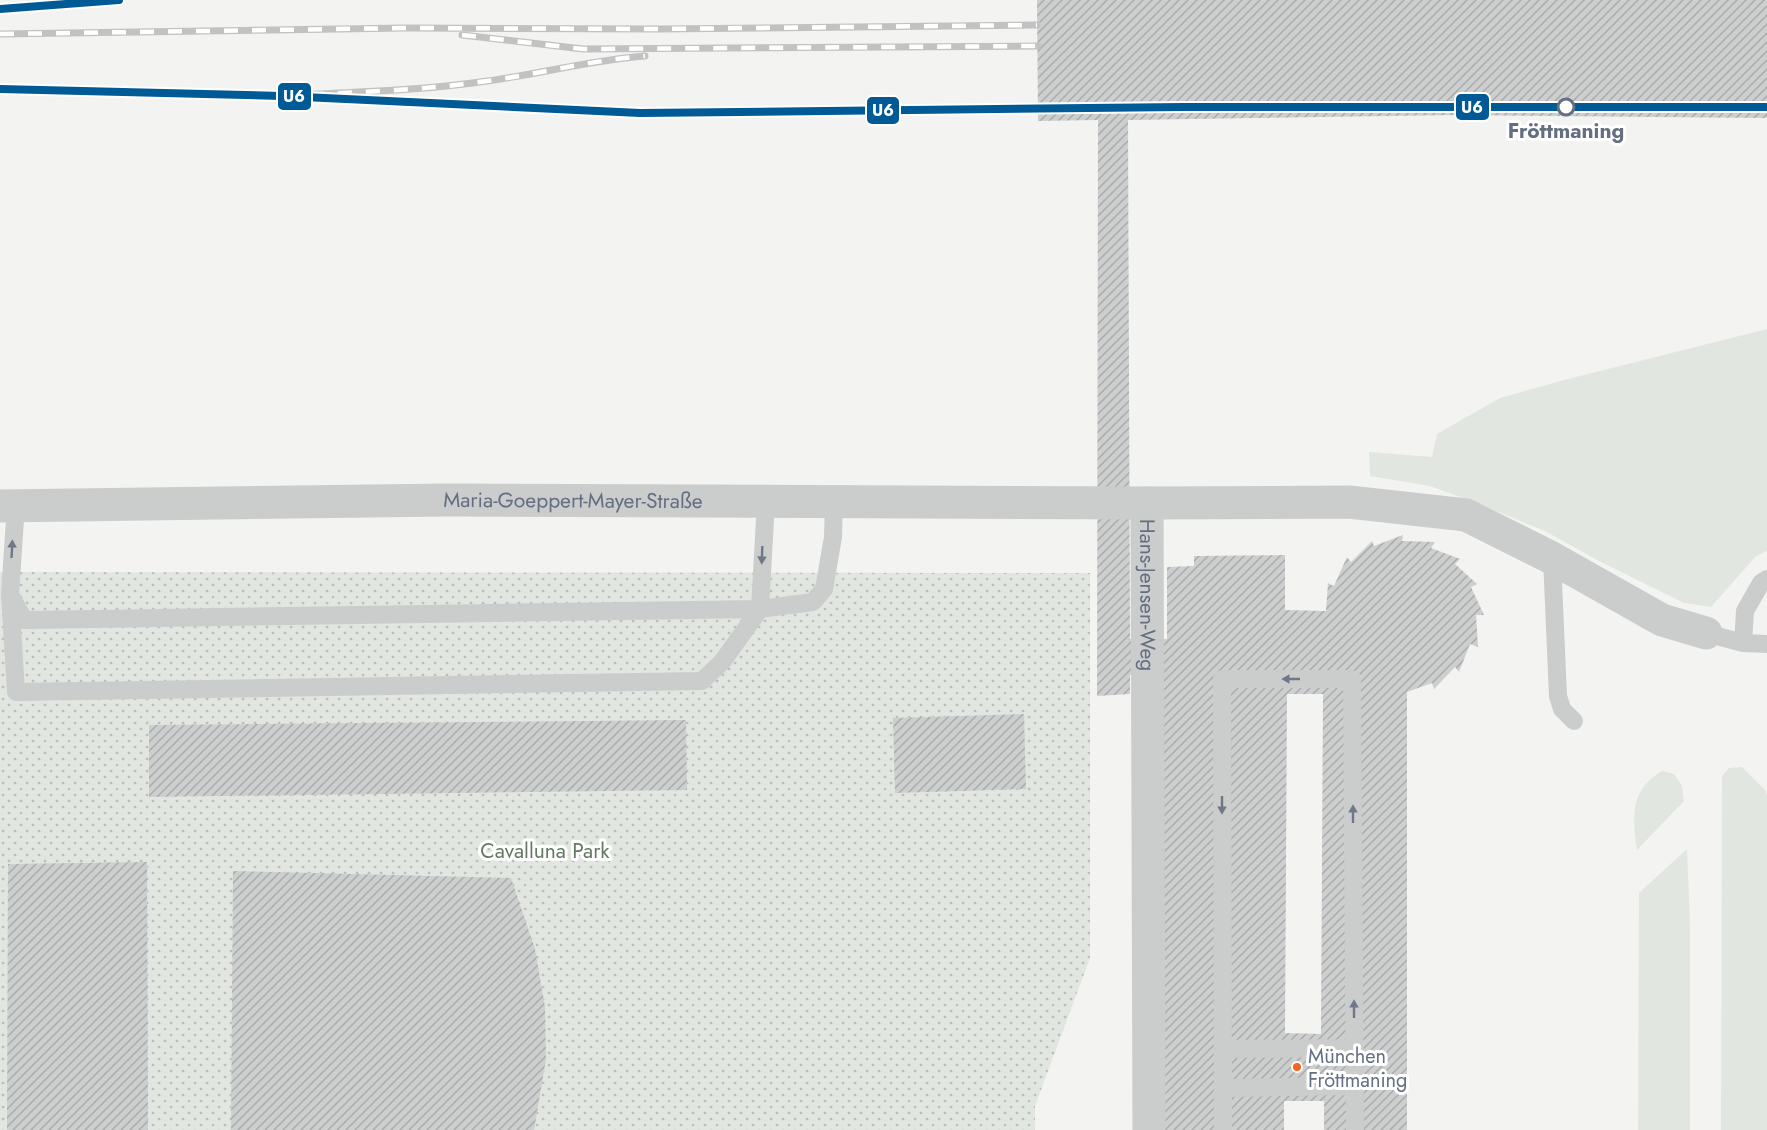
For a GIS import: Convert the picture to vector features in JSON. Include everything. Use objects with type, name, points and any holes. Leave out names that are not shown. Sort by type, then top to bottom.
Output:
[{"type":"street","name":"Maria-Goeppert-Mayer-Straße","points":[[8,506],[447,500],[1147,503]]},
{"type":"street","name":"Hans-Jensen-Weg","points":[[1149,1130],[1147,503],[1350,502],[1466,515],[1552,558],[1662,620],[1706,633]]},
{"type":"lane","points":[[8,506],[16,692],[702,681],[722,662],[760,609],[766,501]]},
{"type":"lane","points":[[10,594],[24,620],[760,609],[813,602],[824,589],[833,537],[834,502]]},
{"type":"lane","points":[[1552,558],[1558,696],[1562,710],[1574,721]]},
{"type":"lane","points":[[1743,643],[1745,611],[1761,583],[1767,579]]},
{"type":"lane","points":[[1706,633],[1743,643],[1767,644]]},
{"type":"lane","points":[[1223,1130],[1221,679],[1352,679],[1354,1130]]},
{"type":"lane","points":[[1222,1049],[1354,1048]]},
{"type":"lane","points":[[1222,1088],[1355,1086]]},
{"type":"green space","points":[[1767,329],[1767,551],[1756,556],[1711,607],[1684,603],[1597,560],[1545,531],[1479,504],[1430,486],[1370,476],[1369,452],[1432,457],[1437,434],[1500,398]]},
{"type":"green space","name":"Cavalluna Park","points":[[0,572],[1090,573],[1090,958],[1035,1106],[1035,1130],[0,1130]]},
{"type":"green space","points":[[1742,767],[1765,790],[1767,795],[1767,1130],[1721,1130],[1722,776],[1729,768]]},
{"type":"green space","points":[[1662,771],[1674,774],[1682,786],[1684,801],[1637,850],[1634,815],[1639,795],[1652,778]]},
{"type":"green space","points":[[1687,849],[1690,925],[1690,1130],[1638,1130],[1639,893]]},
{"type":"building","points":[[1037,0],[1767,0],[1767,118],[1455,115],[1128,120],[1130,639],[1167,639],[1167,567],[1194,566],[1194,556],[1285,555],[1285,610],[1326,611],[1328,583],[1334,586],[1347,557],[1351,562],[1372,541],[1374,546],[1403,535],[1402,541],[1435,542],[1431,548],[1460,559],[1455,564],[1477,584],[1471,587],[1484,615],[1476,615],[1478,647],[1470,644],[1459,672],[1455,667],[1434,689],[1432,683],[1407,692],[1407,1130],[1324,1130],[1324,1101],[1284,1101],[1284,1130],[1160,1130],[1158,675],[1130,675],[1130,694],[1097,696],[1098,120],[1038,121]],"holes":[[[1287,694],[1323,694],[1321,1034],[1285,1033]]]},
{"type":"building","points":[[1024,714],[1026,789],[895,793],[893,718]]},
{"type":"building","points":[[686,720],[687,790],[149,797],[149,725]]},
{"type":"building","points":[[147,862],[148,1130],[7,1130],[8,864]]},
{"type":"building","points":[[233,871],[511,878],[535,949],[545,1007],[546,1059],[534,1130],[231,1130]]},
{"type":"railway","points":[[0,34],[406,28],[659,29],[1037,25]]},
{"type":"railway","points":[[462,35],[583,49],[1038,46]]},
{"type":"railway","points":[[282,96],[461,84],[645,56]]},
{"type":"transit line","name":"U6","points":[[0,9],[119,0]]},
{"type":"transit line","name":"U6","points":[[0,89],[282,96],[640,113],[1183,107],[1767,107]]},
{"type":"place","name":"Fröttmaning","points":[[1566,107]]},
{"type":"place","name":"München Fröttmaning","points":[[1297,1067]]}]
